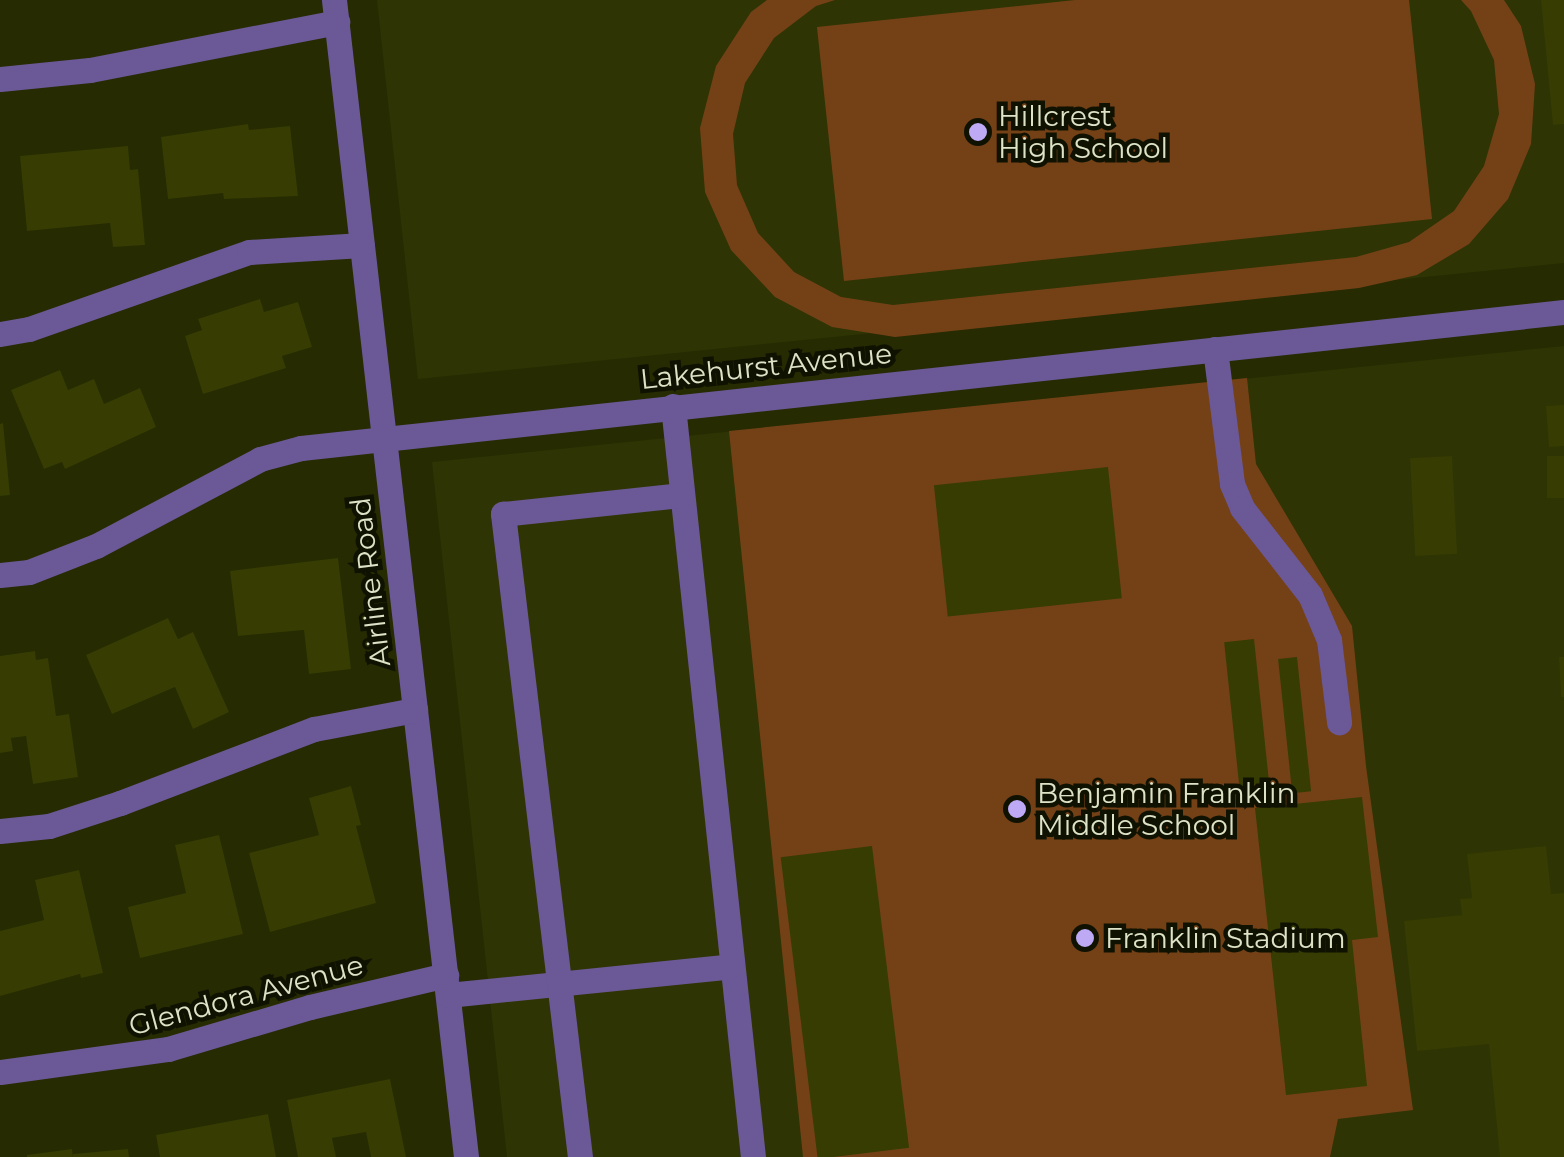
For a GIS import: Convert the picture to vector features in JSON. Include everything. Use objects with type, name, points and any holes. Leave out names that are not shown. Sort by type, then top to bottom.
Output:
[{"type":"street","points":[[0,79],[90,70],[335,11]]},
{"type":"street","name":"Airline Road","points":[[335,11],[466,1157]]},
{"type":"street","points":[[0,334],[29,329],[249,252],[362,245]]},
{"type":"street","name":"Lakehurst Avenue","points":[[0,575],[29,572],[96,546],[260,459],[301,448],[383,436],[1564,312]]},
{"type":"street","points":[[1215,349],[1232,484],[1242,508],[1310,595],[1329,640],[1339,722]]},
{"type":"street","points":[[672,406],[753,1157]]},
{"type":"street","points":[[580,1157],[503,514],[682,495]]},
{"type":"street","points":[[0,831],[48,826],[120,804],[314,729],[415,710]]},
{"type":"street","name":"Glendora Avenue","points":[[0,1072],[168,1050],[310,1007],[447,985],[559,983],[732,966]]},
{"type":"shaded area","name":"Hillcrest High School","points":[[377,0],[1564,0],[1564,263],[418,379]]},
{"type":"shaded area","points":[[767,0],[835,0],[816,6],[774,38],[745,83],[733,134],[737,185],[758,233],[794,272],[841,297],[893,305],[1356,257],[1409,242],[1454,211],[1484,166],[1499,114],[1494,60],[1471,11],[1461,0],[1504,0],[1521,26],[1535,84],[1531,144],[1508,199],[1469,244],[1417,275],[1359,288],[895,337],[832,327],[775,297],[731,250],[705,192],[700,128],[716,66],[751,12]]},
{"type":"shaded area","points":[[1075,0],[1409,0],[1432,219],[844,281],[817,27]]},
{"type":"shaded area","name":"Benjamin Franklin Middle School","points":[[1564,346],[1564,1157],[507,1157],[432,462]]},
{"type":"shaded area","name":"Franklin Stadium","points":[[1247,378],[1256,464],[1352,626],[1366,766],[1413,1110],[1338,1119],[1330,1157],[803,1157],[729,431]]},
{"type":"building","points":[[1541,0],[1564,0],[1564,124],[1553,125]]},
{"type":"building","points":[[248,124],[249,130],[290,126],[298,196],[224,199],[223,193],[168,199],[161,137]]},
{"type":"building","points":[[128,146],[130,170],[138,169],[145,245],[113,247],[110,223],[27,231],[20,156]]},
{"type":"building","points":[[260,299],[264,312],[298,302],[312,347],[282,356],[286,368],[203,394],[185,336],[202,330],[198,319]]},
{"type":"building","points":[[60,370],[68,390],[94,379],[104,404],[140,388],[156,427],[65,469],[62,462],[44,469],[11,390]]},
{"type":"building","points":[[1564,405],[1564,446],[1549,447],[1546,406]]},
{"type":"building","points":[[3,423],[10,495],[0,496],[0,424]]},
{"type":"building","points":[[1452,456],[1457,554],[1415,556],[1410,458]]},
{"type":"building","points":[[1547,456],[1564,456],[1564,498],[1547,498]]},
{"type":"building","points":[[1108,467],[1122,598],[948,617],[934,485]]},
{"type":"building","points":[[338,558],[351,669],[309,674],[304,630],[238,636],[230,571]]},
{"type":"building","points":[[168,618],[178,639],[193,632],[229,712],[193,729],[175,687],[112,714],[86,655]]},
{"type":"building","points":[[1254,639],[1269,783],[1239,786],[1224,642]]},
{"type":"building","points":[[35,651],[36,660],[48,658],[56,716],[69,714],[78,777],[33,784],[26,736],[11,738],[13,751],[0,753],[0,656]]},
{"type":"building","points":[[1297,657],[1311,791],[1292,793],[1278,659]]},
{"type":"building","points":[[1559,657],[1564,657],[1564,697],[1561,697]]},
{"type":"building","points":[[351,786],[361,825],[356,826],[376,903],[270,932],[249,853],[319,835],[309,798]]},
{"type":"building","points":[[1362,797],[1378,937],[1352,940],[1367,1086],[1286,1095],[1255,808]]},
{"type":"building","points":[[219,835],[243,934],[140,958],[128,907],[186,893],[175,845]]},
{"type":"building","points":[[872,846],[909,1148],[817,1157],[781,857]]},
{"type":"building","points":[[1546,846],[1551,894],[1564,893],[1564,1157],[1500,1157],[1489,1044],[1417,1051],[1404,921],[1462,915],[1460,899],[1472,898],[1467,854]]},
{"type":"building","points":[[79,870],[103,973],[81,978],[80,974],[0,996],[0,931],[44,920],[35,880]]},
{"type":"building","points":[[390,1079],[406,1157],[371,1157],[366,1132],[332,1138],[336,1157],[298,1157],[287,1100]]},
{"type":"building","points":[[268,1114],[276,1157],[160,1157],[156,1135]]},
{"type":"building","points":[[72,1149],[73,1157],[27,1157],[27,1155]]},
{"type":"building","points":[[128,1149],[129,1157],[73,1157],[73,1154]]},
{"type":"place","name":"Hillcrest High School","points":[[978,132]]},
{"type":"place","name":"Benjamin Franklin Middle School","points":[[1017,809]]},
{"type":"place","name":"Franklin Stadium","points":[[1085,938]]}]
